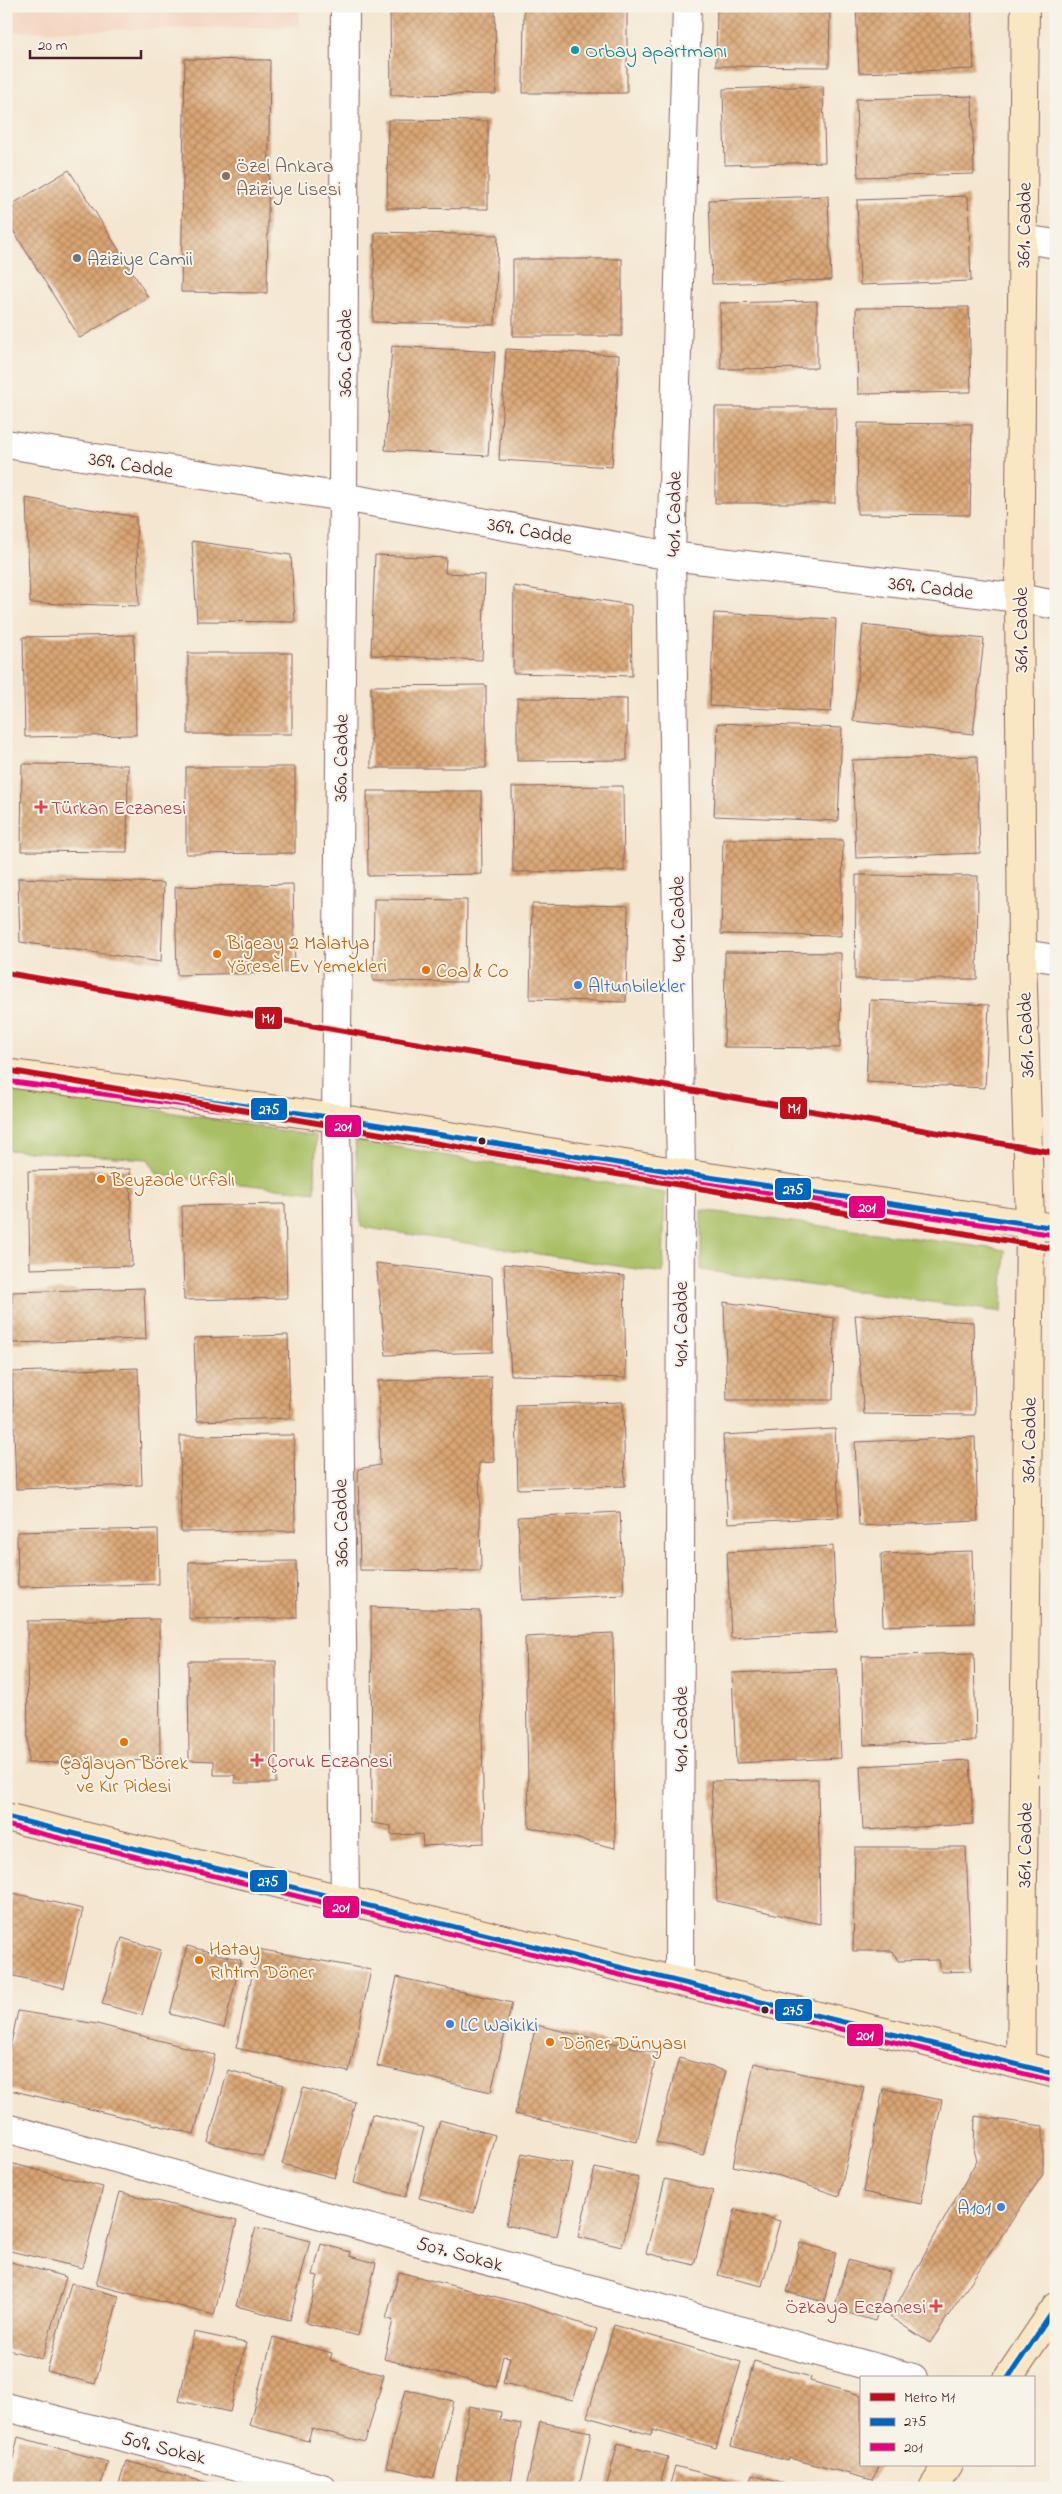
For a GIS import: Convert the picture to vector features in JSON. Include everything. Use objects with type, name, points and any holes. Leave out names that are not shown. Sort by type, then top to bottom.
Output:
[{"type":"street","name":"360. Cadde","points":[[345,6],[343,497],[336,1118],[345,1900]]},
{"type":"street","name":"401. Cadde","points":[[679,1981],[681,1173],[671,556],[687,6]]},
{"type":"street","name":"361. Cadde","points":[[1021,2064],[1043,1226],[1022,954],[1019,598],[1025,6]]},
{"type":"street","points":[[1023,239],[1056,244]]},
{"type":"street","name":"369. Cadde","points":[[6,444],[343,497],[671,556],[1019,598],[1056,605]]},
{"type":"street","points":[[1022,954],[1056,959]]},
{"type":"street","points":[[6,1073],[336,1118],[681,1173],[1043,1226]]},
{"type":"street","points":[[6,1817],[1056,2074]]},
{"type":"street","name":"507. Sokak","points":[[6,2128],[907,2376]]},
{"type":"street","points":[[1009,2376],[1056,2307]]},
{"type":"street","name":"509. Sokak","points":[[6,2406],[322,2488]]},
{"type":"street","points":[[933,2488],[947,2466]]},
{"type":"shaded area","points":[[6,6],[300,6],[300,26],[6,32]]},
{"type":"green space","points":[[10,1086],[316,1136],[315,1192],[158,1175],[148,1159],[8,1150]]},
{"type":"green space","points":[[355,1140],[665,1193],[663,1273],[361,1227]]},
{"type":"green space","points":[[701,1210],[1005,1250],[1002,1312],[701,1270]]},
{"type":"building","points":[[390,6],[495,6],[496,94],[391,95]]},
{"type":"building","name":"Orbay apartmanı","points":[[524,6],[627,6],[627,93],[523,93]]},
{"type":"building","points":[[717,6],[830,6],[829,67],[716,66]]},
{"type":"building","points":[[856,6],[971,6],[974,69],[859,73]]},
{"type":"building","name":"Özel Ankara Aziziye Lisesi","points":[[185,59],[270,60],[267,293],[181,292]]},
{"type":"building","points":[[823,86],[825,162],[725,165],[723,89]]},
{"type":"building","points":[[972,96],[974,174],[858,177],[856,99]]},
{"type":"building","points":[[388,120],[488,121],[488,209],[387,208]]},
{"type":"building","name":"Aziziye Camii","points":[[69,170],[148,297],[80,338],[6,219],[6,208]]},
{"type":"building","points":[[828,196],[831,280],[712,284],[709,200]]},
{"type":"building","points":[[968,196],[971,281],[860,285],[857,200]]},
{"type":"building","points":[[375,232],[498,235],[495,325],[373,322]]},
{"type":"building","points":[[513,259],[622,259],[622,336],[513,336]]},
{"type":"building","points":[[817,301],[817,368],[721,369],[720,303]]},
{"type":"building","points":[[969,307],[971,392],[858,394],[856,308]]},
{"type":"building","points":[[392,346],[495,352],[488,456],[385,450]]},
{"type":"building","points":[[506,349],[619,355],[612,467],[499,460]]},
{"type":"building","points":[[715,407],[836,407],[835,503],[715,503]]},
{"type":"building","points":[[858,423],[972,424],[970,515],[857,514]]},
{"type":"building","points":[[26,498],[136,517],[139,606],[30,603]]},
{"type":"building","points":[[192,541],[291,555],[295,622],[197,621]]},
{"type":"building","points":[[375,555],[446,558],[445,573],[485,575],[482,660],[371,655]]},
{"type":"building","points":[[514,586],[631,605],[632,676],[513,673]]},
{"type":"building","points":[[714,613],[836,619],[831,712],[710,706]]},
{"type":"building","points":[[863,625],[984,639],[973,734],[853,721]]},
{"type":"building","points":[[134,635],[136,735],[25,737],[23,637]]},
{"type":"building","points":[[188,653],[292,653],[292,734],[188,734]]},
{"type":"building","points":[[486,685],[486,768],[371,768],[371,686]]},
{"type":"building","points":[[517,698],[627,699],[627,760],[517,761]]},
{"type":"building","points":[[718,723],[842,728],[838,821],[714,816]]},
{"type":"building","points":[[977,756],[980,853],[856,858],[852,760]]},
{"type":"building","points":[[22,764],[128,765],[127,852],[21,851]]},
{"type":"building","points":[[186,767],[295,767],[295,853],[186,854]]},
{"type":"building","points":[[623,786],[624,871],[513,872],[512,787]]},
{"type":"building","points":[[367,791],[481,791],[482,874],[368,876]]},
{"type":"building","points":[[723,839],[843,840],[841,936],[721,934]]},
{"type":"building","points":[[856,875],[978,876],[977,979],[855,979]]},
{"type":"building","points":[[18,878],[164,883],[161,962],[20,942]]},
{"type":"building","points":[[293,884],[295,972],[177,975],[175,887]]},
{"type":"building","points":[[374,899],[467,900],[466,982],[373,981]]},
{"type":"building","points":[[532,904],[628,906],[626,1002],[530,999]]},
{"type":"building","points":[[725,952],[841,953],[840,1048],[724,1047]]},
{"type":"building","points":[[870,1000],[989,1005],[985,1088],[866,1082]]},
{"type":"building","points":[[130,1169],[132,1266],[30,1269],[28,1171]]},
{"type":"building","points":[[285,1204],[287,1298],[184,1300],[182,1206]]},
{"type":"building","points":[[376,1263],[492,1277],[493,1352],[386,1355]]},
{"type":"building","points":[[504,1264],[624,1276],[626,1378],[511,1375]]},
{"type":"building","points":[[144,1288],[146,1339],[13,1343],[12,1292]]},
{"type":"building","points":[[724,1302],[834,1318],[833,1400],[727,1400]]},
{"type":"building","points":[[855,1315],[973,1322],[975,1415],[864,1414]]},
{"type":"building","points":[[288,1335],[290,1418],[197,1421],[194,1338]]},
{"type":"building","points":[[138,1368],[142,1485],[16,1489],[12,1372]]},
{"type":"building","points":[[491,1377],[494,1462],[479,1463],[481,1571],[360,1570],[358,1469],[380,1465],[378,1381]]},
{"type":"building","points":[[623,1402],[625,1486],[518,1489],[516,1405]]},
{"type":"building","points":[[835,1429],[839,1517],[728,1523],[723,1435]]},
{"type":"building","points":[[294,1435],[295,1531],[181,1532],[180,1436]]},
{"type":"building","points":[[975,1437],[978,1521],[859,1526],[855,1442]]},
{"type":"building","points":[[620,1512],[624,1595],[522,1600],[518,1517]]},
{"type":"building","points":[[158,1529],[159,1584],[18,1587],[17,1532]]},
{"type":"building","points":[[833,1546],[837,1632],[731,1638],[727,1552]]},
{"type":"building","points":[[972,1551],[974,1623],[883,1626],[881,1554]]},
{"type":"building","points":[[296,1561],[297,1618],[189,1619],[189,1562]]},
{"type":"building","points":[[371,1607],[480,1611],[484,1843],[423,1846],[422,1834],[391,1835],[391,1826],[372,1823]]},
{"type":"building","points":[[159,1619],[160,1760],[28,1763],[27,1621]]},
{"type":"building","points":[[613,1633],[615,1848],[529,1827],[525,1637]]},
{"type":"building","points":[[974,1653],[976,1741],[864,1745],[862,1656]]},
{"type":"building","points":[[188,1661],[276,1661],[276,1783],[235,1783],[235,1775],[214,1775],[214,1761],[189,1760]]},
{"type":"building","points":[[837,1669],[841,1758],[736,1763],[732,1673]]},
{"type":"building","points":[[970,1760],[973,1824],[863,1830],[860,1766]]},
{"type":"building","points":[[818,1779],[820,1924],[717,1901],[711,1781]]},
{"type":"building","points":[[855,1847],[966,1847],[971,1971],[941,1972],[939,1960],[898,1961],[893,1951],[853,1951]]},
{"type":"building","points":[[13,1893],[83,1909],[64,1988],[6,1974],[6,1921]]},
{"type":"building","points":[[122,1938],[161,1950],[142,2015],[102,2004]]},
{"type":"building","points":[[187,1946],[241,1960],[224,2028],[170,2014]]},
{"type":"building","points":[[258,1949],[371,1970],[349,2072],[236,2048]]},
{"type":"building","points":[[397,1977],[512,2003],[491,2092],[377,2066]]},
{"type":"building","points":[[18,2011],[97,2024],[215,2055],[194,2134],[6,2089],[6,2066]]},
{"type":"building","points":[[536,2025],[657,2053],[637,2142],[515,2114]]},
{"type":"building","points":[[679,2058],[726,2071],[703,2155],[656,2142]]},
{"type":"building","points":[[754,2063],[864,2087],[839,2196],[780,2176],[733,2166]]},
{"type":"building","points":[[228,2070],[284,2085],[264,2157],[208,2142]]},
{"type":"building","points":[[303,2088],[355,2102],[335,2178],[282,2164]]},
{"type":"building","points":[[883,2089],[942,2100],[921,2204],[863,2192]]},
{"type":"building","points":[[372,2114],[424,2128],[406,2197],[354,2183]]},
{"type":"building","points":[[975,2116],[1043,2126],[1043,2174],[930,2343],[890,2317],[977,2160],[974,2150]]},
{"type":"building","points":[[440,2120],[495,2135],[474,2213],[419,2198]]},
{"type":"building","points":[[522,2153],[573,2164],[557,2236],[506,2225]]},
{"type":"building","points":[[6,2162],[103,2187],[82,2268],[6,2250]]},
{"type":"building","points":[[595,2168],[639,2178],[622,2247],[578,2237]]},
{"type":"building","points":[[665,2179],[713,2191],[694,2265],[646,2253]]},
{"type":"building","points":[[120,2192],[237,2221],[214,2315],[96,2285]]},
{"type":"building","points":[[735,2209],[780,2221],[762,2286],[718,2275]]},
{"type":"building","points":[[256,2227],[310,2241],[290,2320],[236,2306]]},
{"type":"building","points":[[800,2243],[836,2252],[824,2302],[787,2292]]},
{"type":"building","points":[[321,2244],[351,2252],[350,2256],[376,2263],[358,2336],[306,2323],[318,2276],[313,2275]]},
{"type":"building","points":[[848,2260],[890,2272],[875,2321],[834,2309]]},
{"type":"building","points":[[7,2261],[66,2277],[42,2359],[6,2349]]},
{"type":"building","points":[[399,2272],[524,2304],[597,2329],[573,2400],[503,2383],[510,2357],[503,2356],[496,2387],[384,2359],[393,2320],[386,2319]]},
{"type":"building","points":[[71,2283],[119,2296],[95,2384],[47,2371]]},
{"type":"building","points":[[614,2325],[741,2362],[716,2448],[653,2430],[651,2435],[587,2417]]},
{"type":"building","points":[[194,2332],[246,2343],[230,2412],[179,2401]]},
{"type":"building","points":[[273,2337],[332,2353],[330,2360],[384,2375],[365,2442],[312,2428],[308,2441],[249,2425]]},
{"type":"building","points":[[754,2361],[811,2377],[810,2381],[860,2395],[860,2466],[879,2466],[872,2480],[789,2458],[788,2461],[731,2446]]},
{"type":"building","points":[[405,2389],[453,2401],[434,2478],[386,2467]]},
{"type":"building","points":[[469,2406],[501,2412],[500,2420],[521,2424],[510,2488],[455,2487]]},
{"type":"building","points":[[540,2422],[591,2432],[579,2488],[526,2488]]},
{"type":"building","points":[[18,2437],[108,2462],[100,2488],[6,2488]]},
{"type":"building","points":[[618,2443],[668,2457],[659,2488],[606,2488]]},
{"type":"building","points":[[126,2461],[223,2487],[223,2488],[118,2488]]},
{"type":"building","points":[[675,2466],[743,2484],[742,2488],[669,2488]]},
{"type":"building","points":[[752,2475],[796,2487],[796,2488],[748,2488]]},
{"type":"metro line","name":"M1","points":[[6,973],[1056,1153]]},
{"type":"metro line","name":"M1","points":[[6,1070],[1056,1249]]},
{"type":"transit line","name":"275","points":[[6,1073],[336,1118],[681,1173],[1056,1228]]},
{"type":"transit line","name":"201","points":[[6,1081],[335,1125],[680,1180],[1055,1235]]},
{"type":"transit line","name":"275","points":[[6,1817],[1056,2074]]},
{"type":"transit line","name":"201","points":[[6,1825],[1054,2081]]},
{"type":"transit line","name":"275","points":[[1009,2376],[1056,2307]]},
{"type":"place","name":"Orbay apartmanı","points":[[575,50]]},
{"type":"place","name":"Özel Ankara Aziziye Lisesi","points":[[226,176]]},
{"type":"place","name":"Aziziye Camii","points":[[77,258]]},
{"type":"place","name":"Türkan Eczanesi","points":[[41,807]]},
{"type":"place","name":"Bigeay 2 Malatya Yöresel Ev Yemekleri","points":[[217,954]]},
{"type":"place","name":"Coa & Co","points":[[426,970]]},
{"type":"place","name":"Altunbilekler","points":[[578,985]]},
{"type":"place","name":"Beyzade Urfalı","points":[[101,1179]]},
{"type":"place","name":"Çağlayan Börek ve Kır Pidesi","points":[[124,1742]]},
{"type":"place","name":"Çoruk Eczanesi","points":[[257,1760]]},
{"type":"place","name":"Hatay Rıhtım Döner","points":[[199,1960]]},
{"type":"place","name":"LC Waikiki","points":[[450,2024]]},
{"type":"place","name":"Döner Dünyası","points":[[550,2042]]},
{"type":"place","name":"A101","points":[[1001,2207]]},
{"type":"place","name":"Özkaya Eczanesi","points":[[936,2306]]}]
